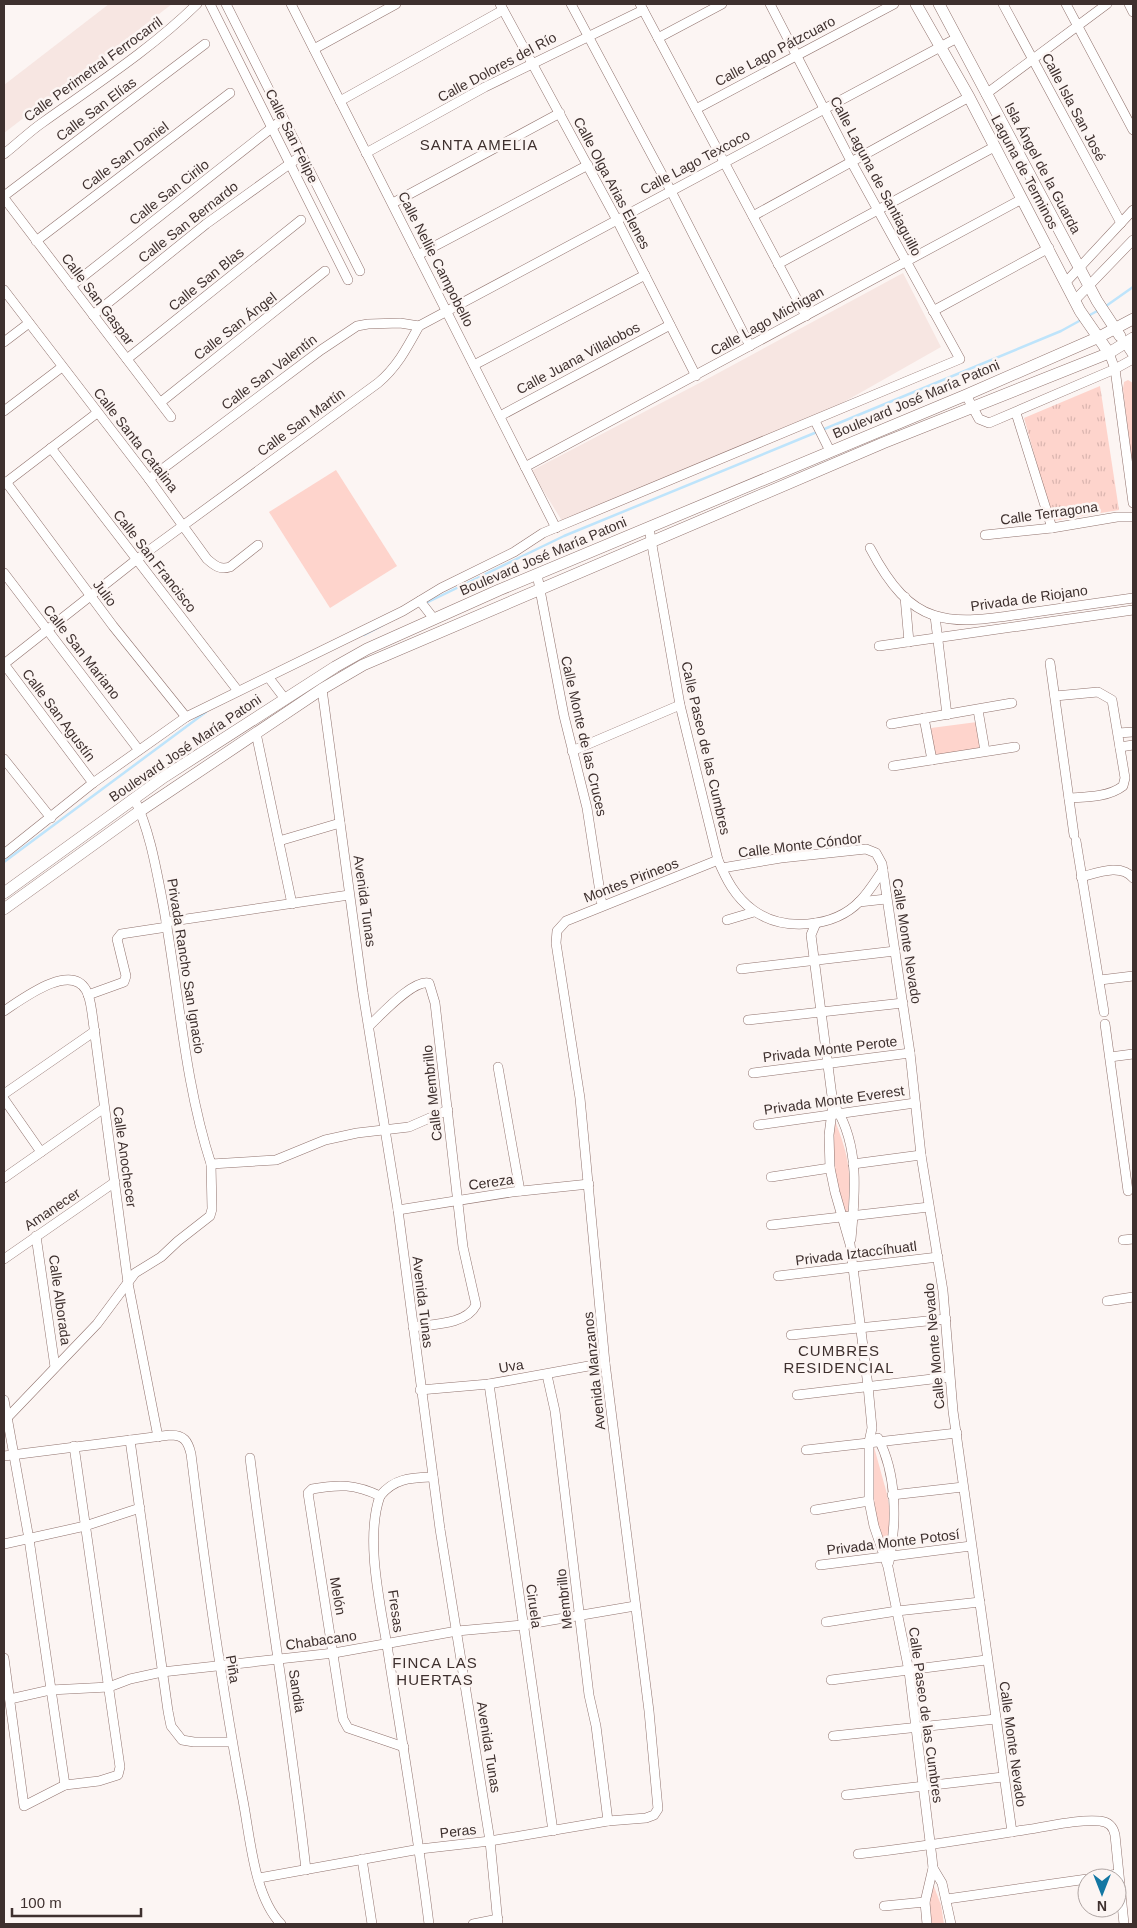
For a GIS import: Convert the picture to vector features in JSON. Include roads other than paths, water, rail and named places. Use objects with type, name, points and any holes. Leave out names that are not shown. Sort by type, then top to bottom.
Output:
[{"type":"main road","name":"Laguna de Terminos","points":[[916,4],[969,97],[1078,305],[1109,353]]},
{"type":"main road","name":"Isla Ángel de la Guarda","points":[[939,4],[1097,300],[1116,329],[1129,340]]},
{"type":"main road","name":"Boulevard José María Patoni","points":[[4,893],[134,798],[176,770],[350,658],[430,614],[537,574],[966,395],[1099,337],[1133,319]]},
{"type":"main road","name":"Boulevard José María Patoni","points":[[4,909],[140,811],[322,689],[392,652],[540,591],[883,443],[1109,353],[1129,340]]},
{"type":"main road","points":[[176,770],[184,782]]},
{"type":"street","name":"Calle Perimetral Ferrocarril","points":[[4,154],[37,127],[94,88],[162,36],[197,4]]},
{"type":"street","name":"Calle San Felipe","points":[[210,4],[348,280]]},
{"type":"street","name":"Calle San Felipe","points":[[226,4],[360,271]]},
{"type":"street","name":"Calle Nellie Campobello","points":[[290,4],[393,203],[556,528]]},
{"type":"street","points":[[314,49],[396,4]]},
{"type":"street","points":[[571,4],[671,190],[750,346]]},
{"type":"street","points":[[658,38],[722,4]]},
{"type":"street","name":"Calle Laguna de Santiaguillo","points":[[770,4],[852,163],[960,359],[818,427]]},
{"type":"street","name":"Calle Lago Pátzcuaro","points":[[696,109],[796,54],[894,4]]},
{"type":"street","name":"Calle Isla San José","points":[[1003,4],[1121,223]]},
{"type":"street","points":[[1066,4],[1133,130]]},
{"type":"street","points":[[986,94],[1107,4]]},
{"type":"street","points":[[1129,4],[1133,12]]},
{"type":"street","points":[[340,101],[502,7]]},
{"type":"street","name":"Calle Olga Arias Elenes","points":[[502,7],[617,220],[696,376]]},
{"type":"street","points":[[642,7],[806,316]]},
{"type":"street","name":"Calle Dolores del Río","points":[[366,153],[532,63],[642,7]]},
{"type":"street","name":"Calle Lago Texcoco","points":[[419,326],[957,38]]},
{"type":"street","name":"Calle San Elías","points":[[4,197],[205,44]]},
{"type":"street","name":"Calle San Daniel","points":[[36,241],[230,93]]},
{"type":"street","points":[[753,216],[969,97]]},
{"type":"street","points":[[393,203],[560,114]]},
{"type":"street","name":"Calle San Cirilo","points":[[71,286],[283,119]]},
{"type":"street","points":[[778,264],[994,147]]},
{"type":"street","name":"Calle San Bernardo","points":[[93,314],[206,224],[289,162],[302,155]]},
{"type":"street","points":[[418,256],[588,165]]},
{"type":"street","name":"Calle San Gaspar","points":[[4,197],[171,417]]},
{"type":"street","name":"Calle Lago Michigan","points":[[525,467],[1022,199]]},
{"type":"street","points":[[1066,282],[1133,210]]},
{"type":"street","name":"Calle San Blas","points":[[127,359],[301,220]]},
{"type":"street","points":[[1078,305],[1090,286],[1133,240]]},
{"type":"street","points":[[933,311],[1049,248]]},
{"type":"street","name":"Calle San Ángel","points":[[161,402],[325,272]]},
{"type":"street","points":[[474,365],[645,275]]},
{"type":"street","name":"Calle Santa Catalina","points":[[4,290],[97,413],[150,479],[207,559],[221,568],[230,567],[258,545]]},
{"type":"street","name":"Calle San Valentín","points":[[150,479],[321,350],[357,326],[400,322],[419,326]]},
{"type":"street","points":[[4,342],[29,323]]},
{"type":"street","name":"Calle Juana Villalobos","points":[[500,416],[670,325]]},
{"type":"street","name":"Calle San Martín","points":[[184,525],[378,384],[392,371],[402,357],[419,326]]},
{"type":"street","points":[[1129,340],[1133,355]]},
{"type":"street","points":[[1109,353],[1115,369],[1133,503]]},
{"type":"street","points":[[966,395],[983,422],[989,423],[1016,413],[1115,369],[1133,359]]},
{"type":"street","points":[[4,411],[62,367]]},
{"type":"street","points":[[5,483],[97,413]]},
{"type":"street","points":[[1016,413],[1052,528]]},
{"type":"street","points":[[4,852],[51,818],[138,749],[186,717],[269,678],[420,601],[556,528],[818,427],[830,451]]},
{"type":"street","name":"Calle San Francisco","points":[[51,448],[238,691]]},
{"type":"street","name":"Julio","points":[[5,483],[186,717]]},
{"type":"street","name":"Calle Terragona","points":[[1117,517],[1133,508]]},
{"type":"street","name":"Calle Terragona","points":[[985,535],[1052,528],[1117,517],[1133,518]]},
{"type":"street","points":[[4,664],[136,560],[184,525]]},
{"type":"street","name":"Calle Paseo de las Cumbres","points":[[649,528],[680,705],[720,864],[738,896],[754,912],[778,921],[804,924],[816,923],[835,917],[859,902],[883,870]]},
{"type":"street","name":"Privada de Riojano","points":[[870,548],[882,570],[905,597],[935,616],[970,621],[1133,598]]},
{"type":"street","name":"Calle San Mariano","points":[[4,573],[138,749]]},
{"type":"street","name":"Calle Monte de las Cruces","points":[[537,574],[572,751],[591,833],[602,905]]},
{"type":"street","points":[[905,597],[909,642]]},
{"type":"street","points":[[420,601],[430,614]]},
{"type":"street","points":[[1094,603],[1096,615]]},
{"type":"street","name":"Privada de Riojano","points":[[879,646],[1032,626],[1133,610]]},
{"type":"street","points":[[1030,613],[1032,626]]},
{"type":"street","points":[[935,616],[936,639],[947,715]]},
{"type":"street","points":[[1050,663],[1081,877],[1104,1012]]},
{"type":"street","name":"Calle San Agustín","points":[[4,664],[93,783]]},
{"type":"street","points":[[269,678],[285,700]]},
{"type":"street","name":"Avenida Tunas","points":[[322,689],[349,895],[398,1210],[420,1390],[490,1841],[498,1922]]},
{"type":"street","points":[[1055,696],[1098,692],[1107,695],[1112,700],[1125,778],[1123,786],[1118,790],[1092,797],[1069,798]]},
{"type":"street","points":[[891,724],[1012,703]]},
{"type":"street","points":[[572,751],[680,705]]},
{"type":"street","points":[[978,710],[985,751]]},
{"type":"street","points":[[924,718],[932,760]]},
{"type":"street","points":[[1118,734],[1133,732]]},
{"type":"street","points":[[256,733],[292,904]]},
{"type":"street","points":[[1120,747],[1133,745]]},
{"type":"street","points":[[893,766],[1015,746]]},
{"type":"street","points":[[4,759],[51,818]]},
{"type":"street","name":"Privada Rancho San Ignacio","points":[[6,1419],[97,1324],[135,1273],[161,1257],[210,1216],[212,1209],[211,1164],[203,1141],[150,839],[134,798]]},
{"type":"street","points":[[279,841],[340,823]]},
{"type":"street","name":"Calle Monte Cóndor","points":[[720,864],[866,850],[876,853],[879,858]]},
{"type":"street","name":"Calle Monte Nevado","points":[[879,858],[883,870],[903,1003],[921,1155],[938,1257],[946,1319],[949,1377],[963,1487],[980,1602],[986,1660],[1012,1832]]},
{"type":"street","name":"Montes Pirineos","points":[[557,930],[566,921],[602,905],[720,864]]},
{"type":"street","points":[[1081,877],[1119,870],[1127,871],[1133,878]]},
{"type":"street","points":[[4,1011],[42,988],[62,980],[77,982],[88,995],[124,982],[126,976],[117,939],[121,934],[166,924],[349,895]]},
{"type":"street","points":[[859,902],[886,899]]},
{"type":"street","points":[[727,920],[754,912]]},
{"type":"street","points":[[811,934],[816,923]]},
{"type":"street","name":"Calle Paseo de las Cumbres","points":[[804,924],[811,934],[833,1104],[835,1113],[846,1130],[854,1164],[853,1217],[850,1244]]},
{"type":"street","name":"Avenida Manzanos","points":[[557,930],[559,967],[580,1098],[606,1363],[652,1744],[658,1809]]},
{"type":"street","points":[[741,969],[895,951]]},
{"type":"street","points":[[1100,980],[1133,976]]},
{"type":"street","name":"Calle Membrillo","points":[[369,1026],[408,990],[421,982],[429,983],[435,1004],[459,1200]]},
{"type":"street","name":"Calle Anochecer","points":[[88,995],[95,1031],[104,1108],[116,1182],[128,1283],[158,1437]]},
{"type":"street","points":[[748,1020],[903,1003]]},
{"type":"street","points":[[1105,1024],[1129,1157],[1128,1191]]},
{"type":"street","points":[[4,1094],[95,1031]]},
{"type":"street","name":"Privada Monte Perote","points":[[752,1072],[910,1053]]},
{"type":"street","points":[[1110,1057],[1133,1054]]},
{"type":"street","points":[[498,1067],[520,1191]]},
{"type":"street","points":[[4,1099],[41,1152]]},
{"type":"street","name":"Privada Monte Everest","points":[[758,1125],[915,1103]]},
{"type":"street","points":[[4,1178],[104,1108]]},
{"type":"street","points":[[211,1164],[276,1160],[325,1140],[356,1133],[409,1128],[448,1110]]},
{"type":"street","name":"Calle Paseo de las Cumbres","points":[[835,1113],[829,1135],[830,1168],[850,1244],[868,1386],[872,1428],[869,1442],[869,1501],[874,1526],[887,1558],[908,1671],[931,1845],[932,1868],[925,1902],[928,1924]]},
{"type":"street","points":[[854,1164],[921,1155]]},
{"type":"street","points":[[771,1177],[830,1168]]},
{"type":"street","name":"Amanecer","points":[[4,1259],[116,1182]]},
{"type":"street","name":"Cereza","points":[[398,1210],[520,1191],[589,1184]]},
{"type":"street","points":[[413,1327],[461,1318],[468,1315],[476,1305],[465,1256],[459,1200]]},
{"type":"street","points":[[771,1225],[853,1217],[929,1206]]},
{"type":"street","name":"Calle Alborada","points":[[36,1236],[56,1367]]},
{"type":"street","points":[[1123,1240],[1133,1239]]},
{"type":"street","name":"Privada Iztaccíhuatl","points":[[778,1276],[938,1257]]},
{"type":"street","points":[[1107,1301],[1133,1297]]},
{"type":"street","points":[[791,1335],[946,1319]]},
{"type":"street","name":"Uva","points":[[420,1390],[489,1384],[606,1363]]},
{"type":"street","name":"Membrillo","points":[[547,1375],[555,1411],[579,1616],[608,1821]]},
{"type":"street","points":[[797,1395],[949,1377]]},
{"type":"street","name":"Ciruela","points":[[489,1384],[553,1831]]},
{"type":"street","points":[[4,1400],[28,1539],[65,1785]]},
{"type":"street","name":"Calle Paseo de las Cumbres","points":[[872,1428],[879,1441],[892,1495],[894,1537],[887,1558]]},
{"type":"street","points":[[806,1450],[957,1433]]},
{"type":"street","name":"Piña","points":[[158,1437],[180,1435],[189,1445],[219,1667],[232,1742],[259,1878],[268,1906],[281,1924]]},
{"type":"street","points":[[4,1456],[158,1437]]},
{"type":"street","points":[[130,1440],[171,1726],[182,1740],[194,1742],[232,1742]]},
{"type":"street","points":[[4,1658],[24,1806],[65,1785],[108,1779],[118,1775],[120,1767],[74,1446]]},
{"type":"street","name":"Sandia","points":[[250,1458],[293,1757],[306,1870]]},
{"type":"street","points":[[380,1496],[399,1480],[433,1477]]},
{"type":"street","name":"Melón","points":[[380,1496],[360,1487],[348,1485],[312,1489],[308,1497],[334,1653],[340,1708],[348,1728],[404,1748]]},
{"type":"street","points":[[892,1495],[963,1487]]},
{"type":"street","name":"Fresas","points":[[380,1496],[373,1520],[374,1534],[387,1644],[420,1849],[429,1924]]},
{"type":"street","points":[[815,1510],[869,1501]]},
{"type":"street","points":[[4,1544],[85,1526],[140,1508]]},
{"type":"street","name":"Privada Monte Potosí","points":[[820,1566],[971,1546]]},
{"type":"street","points":[[826,1622],[896,1611],[980,1602]]},
{"type":"street","name":"Chabacano","points":[[10,1699],[50,1690],[109,1687],[130,1679],[162,1672],[334,1653],[457,1630],[523,1625],[635,1606]]},
{"type":"street","points":[[831,1680],[986,1660]]},
{"type":"street","points":[[833,1736],[916,1729],[996,1719]]},
{"type":"street","points":[[846,1795],[924,1788],[1003,1777]]},
{"type":"street","name":"Peras","points":[[259,1878],[420,1849],[490,1841],[608,1821],[646,1818],[654,1815],[658,1809]]},
{"type":"street","points":[[858,1854],[931,1845],[1087,1821],[1108,1823],[1113,1828],[1117,1868]]},
{"type":"street","points":[[362,1859],[372,1924]]},
{"type":"street","name":"Calle Paseo de las Cumbres","points":[[932,1868],[942,1883],[951,1924]]},
{"type":"street","points":[[947,1899],[1077,1880]]},
{"type":"street","points":[[884,1906],[925,1902]]},
{"type":"street","points":[[473,1924],[498,1922]]},
{"type":"waterway","points":[[1106,306],[1133,287]]},
{"type":"waterway","points":[[1088,316],[1099,310]]},
{"type":"waterway","points":[[822,430],[1061,331],[1081,320]]},
{"type":"waterway","points":[[426,603],[564,536],[817,432]]},
{"type":"waterway","points":[[364,635],[383,625]]},
{"type":"waterway","points":[[4,862],[206,712]]},
{"type":"district","name":"SANTA AMELIA","points":[[479,145]]},
{"type":"district","name":"CUMBRES RESIDENCIAL","points":[[839,1360]]},
{"type":"district","name":"FINCA LAS HUERTAS","points":[[435,1672]]}]
